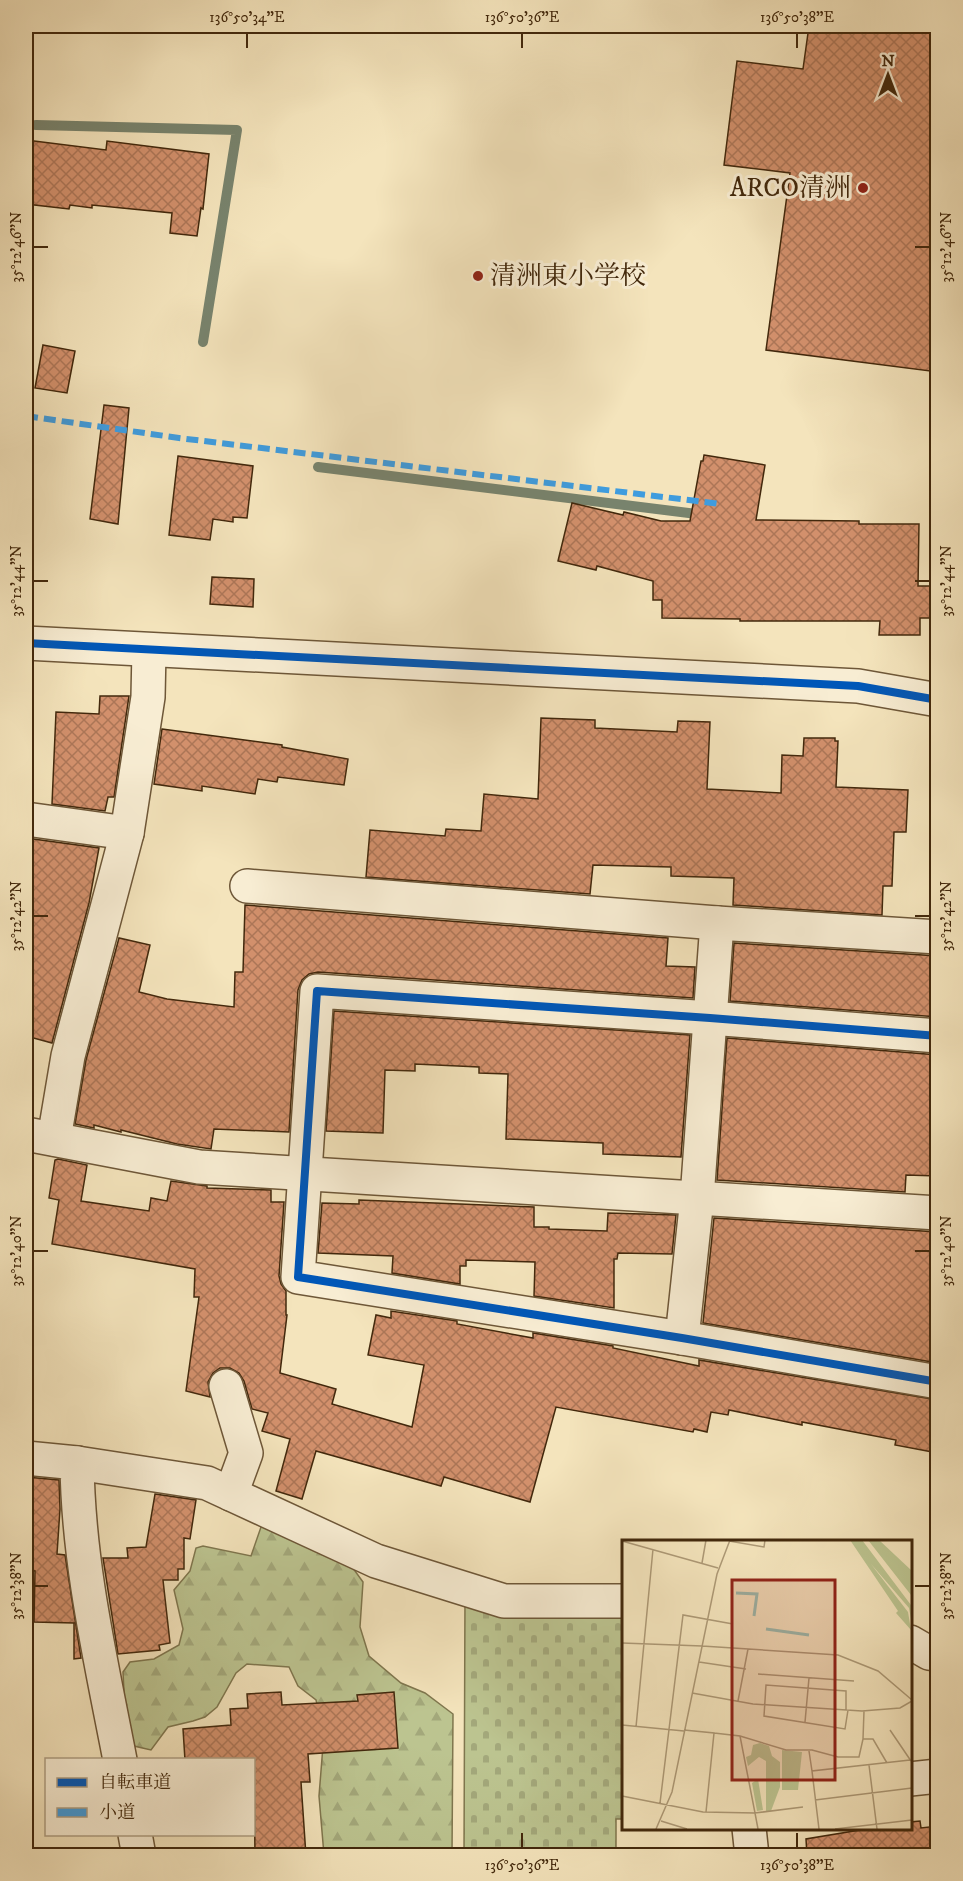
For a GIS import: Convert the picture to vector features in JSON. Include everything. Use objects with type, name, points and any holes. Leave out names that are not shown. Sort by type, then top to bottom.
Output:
[{"type":"street","points":[[26,643],[858,686],[938,700]]},
{"type":"street","points":[[149,650],[148,697],[128,833],[68,1056],[40,1136],[199,1167],[938,1212]]},
{"type":"street","points":[[26,819],[128,833]]},
{"type":"street","points":[[247,886],[938,938]]},
{"type":"street","points":[[682,1338],[696,1198],[717,923]]},
{"type":"street","points":[[938,1036],[317,991],[298,1277],[682,1338],[938,1382]]},
{"type":"street","points":[[226,1386],[246,1453],[231,1494]]},
{"type":"street","points":[[26,1458],[77,1463],[207,1483],[376,1561],[504,1601],[622,1601]]},
{"type":"street","points":[[77,1463],[85,1577],[120,1758]]},
{"type":"street","points":[[912,1643],[929,1653],[938,1654]]},
{"type":"street","points":[[912,1779],[938,1776]]},
{"type":"street","points":[[749,1830],[752,1856]]},
{"type":"street","points":[[135,1836],[139,1856]]},
{"type":"green space","points":[[267,1525],[350,1564],[363,1582],[360,1627],[369,1656],[401,1683],[425,1693],[453,1714],[452,1855],[324,1855],[319,1796],[324,1733],[316,1700],[298,1686],[289,1667],[247,1664],[236,1673],[217,1707],[205,1717],[168,1727],[151,1750],[134,1746],[125,1712],[123,1672],[130,1662],[154,1659],[179,1645],[183,1629],[174,1590],[190,1571],[196,1548],[203,1546],[251,1556],[261,1527]]},
{"type":"green space","points":[[465,1596],[532,1612],[533,1618],[622,1618],[622,1819],[616,1819],[616,1855],[464,1856]]},
{"type":"building","name":"ARCO清洲","points":[[809,26],[938,26],[938,372],[766,350],[790,173],[724,165],[737,61],[803,69]]},
{"type":"building","points":[[26,140],[106,150],[107,141],[209,154],[203,209],[201,208],[197,236],[170,233],[172,213],[92,205],[92,208],[70,205],[69,209],[26,204]]},
{"type":"building","points":[[43,345],[75,351],[67,393],[35,388]]},
{"type":"building","points":[[104,405],[129,408],[118,524],[90,519]]},
{"type":"building","points":[[704,455],[765,465],[756,520],[919,524],[918,586],[931,586],[931,618],[920,618],[920,635],[879,635],[880,621],[740,621],[740,619],[662,618],[662,600],[653,600],[653,581],[597,566],[596,570],[558,561],[572,503],[661,521],[690,521]]},
{"type":"building","points":[[178,456],[253,466],[247,518],[233,517],[233,522],[213,519],[210,540],[169,535]]},
{"type":"building","points":[[212,577],[254,579],[253,607],[210,604]]},
{"type":"building","points":[[100,696],[129,696],[114,797],[108,797],[105,811],[52,804],[56,712],[99,714]]},
{"type":"building","points":[[541,718],[595,720],[595,728],[677,732],[678,721],[710,722],[707,789],[781,793],[782,755],[803,756],[804,738],[835,738],[835,741],[838,741],[836,787],[908,790],[906,832],[894,832],[892,886],[883,886],[882,915],[733,905],[734,878],[671,876],[671,867],[593,865],[590,894],[366,877],[370,830],[445,836],[446,829],[481,831],[484,794],[538,799]]},
{"type":"building","points":[[162,729],[282,745],[282,747],[348,759],[344,785],[278,777],[277,782],[258,779],[255,794],[202,786],[202,791],[154,784]]},
{"type":"building","points":[[26,838],[99,848],[89,903],[52,1043],[26,1036]]},
{"type":"building","points":[[245,905],[668,938],[666,966],[695,967],[693,998],[318,972],[309,974],[302,980],[298,990],[289,1132],[214,1129],[211,1149],[177,1144],[94,1125],[94,1128],[75,1124],[86,1060],[119,938],[150,945],[139,992],[167,999],[234,1007],[235,972],[243,972]]},
{"type":"building","points":[[734,943],[938,956],[938,1017],[730,1001]]},
{"type":"building","points":[[334,1011],[690,1035],[681,1157],[603,1154],[603,1143],[506,1139],[508,1074],[479,1073],[479,1067],[415,1064],[415,1071],[385,1070],[383,1133],[326,1131]]},
{"type":"building","points":[[727,1038],[938,1055],[938,1176],[906,1175],[905,1192],[717,1180]]},
{"type":"building","points":[[55,1160],[87,1165],[81,1201],[149,1211],[151,1198],[167,1201],[171,1181],[207,1186],[207,1188],[271,1190],[271,1202],[284,1202],[279,1276],[286,1291],[287,1315],[280,1373],[336,1389],[332,1404],[412,1427],[424,1365],[368,1355],[376,1315],[391,1318],[391,1311],[457,1321],[457,1324],[533,1338],[533,1333],[613,1346],[613,1348],[699,1366],[699,1360],[938,1400],[938,1453],[895,1445],[896,1440],[802,1422],[802,1425],[729,1410],[728,1415],[711,1412],[707,1432],[694,1429],[693,1432],[556,1407],[530,1502],[444,1477],[441,1486],[316,1451],[302,1499],[276,1491],[290,1439],[262,1431],[268,1413],[252,1409],[244,1381],[239,1373],[230,1368],[220,1368],[213,1373],[208,1382],[210,1397],[186,1391],[199,1297],[194,1297],[195,1269],[52,1244],[59,1200],[49,1198]]},
{"type":"building","points":[[359,1200],[534,1207],[534,1227],[549,1227],[549,1229],[607,1231],[608,1213],[676,1215],[672,1254],[618,1253],[617,1259],[614,1259],[614,1308],[534,1296],[535,1262],[466,1260],[466,1266],[460,1266],[460,1284],[392,1273],[393,1256],[318,1253],[322,1203],[359,1204]]},
{"type":"building","points":[[714,1218],[938,1232],[938,1363],[703,1323]]},
{"type":"building","points":[[26,1477],[59,1480],[57,1554],[65,1555],[81,1658],[74,1659],[74,1623],[34,1622],[35,1571],[26,1570]]},
{"type":"building","points":[[155,1494],[196,1500],[190,1539],[184,1538],[184,1569],[178,1569],[178,1580],[163,1580],[170,1643],[159,1645],[160,1650],[118,1654],[103,1558],[128,1558],[127,1548],[146,1547]]},
{"type":"building","points":[[281,1692],[282,1705],[358,1701],[357,1695],[394,1692],[398,1748],[308,1754],[310,1782],[301,1782],[306,1856],[255,1856],[255,1758],[185,1758],[183,1729],[231,1725],[230,1709],[248,1708],[247,1694]]},
{"type":"building","points":[[920,1821],[921,1828],[938,1826],[938,1856],[807,1856],[806,1839],[860,1830],[912,1830],[912,1822]]},
{"type":"waterway","points":[[36,125],[237,130],[203,342]]},
{"type":"waterway","points":[[318,467],[705,515]]},
{"type":"marked path","points":[[26,416],[179,438],[721,504]]},
{"type":"cycle path","points":[[26,643],[858,686],[938,700]]},
{"type":"cycle path","points":[[938,1036],[317,991],[298,1277],[682,1338],[938,1382]]},
{"type":"place","name":"ARCO清洲","points":[[863,188]]},
{"type":"place","name":"清洲東小学校","points":[[478,276]]}]
